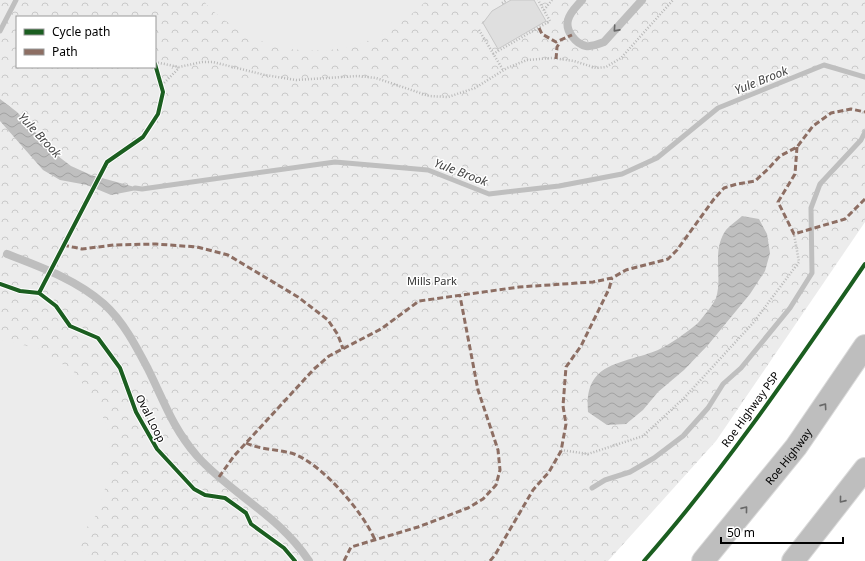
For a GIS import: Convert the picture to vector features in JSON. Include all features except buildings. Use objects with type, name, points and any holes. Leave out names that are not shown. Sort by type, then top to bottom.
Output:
[{"type":"highway","name":"Roe Highway","points":[[703,561],[796,447],[865,346]]},
{"type":"highway","points":[[793,561],[865,469]]},
{"type":"lane","points":[[582,0],[572,12],[568,21],[569,32],[577,42],[586,46],[598,45],[604,42],[642,0]]},
{"type":"lane","points":[[7,254],[50,271],[77,284],[105,304],[132,340],[149,370],[170,419],[182,437],[212,471],[278,524],[309,561]]},
{"type":"path","points":[[502,3],[507,0]]},
{"type":"path","points":[[493,54],[550,21],[538,0]]},
{"type":"path","points":[[544,10],[552,0]]},
{"type":"path","points":[[156,63],[179,67],[202,62],[213,62],[265,75],[296,80],[358,76],[376,78],[424,95],[448,97],[475,88],[503,70],[527,60],[552,58],[574,61],[596,68],[606,67],[621,58],[673,0]]},
{"type":"path","points":[[478,30],[503,70]]},
{"type":"path","points":[[156,65],[158,70]]},
{"type":"path","points":[[162,85],[179,67]]},
{"type":"path","points":[[160,78],[163,92]]},
{"type":"path","points":[[561,450],[588,454],[643,436],[684,398],[753,323],[799,262],[794,234]]},
{"type":"green space","name":"Mills Park","points":[[0,0],[865,0],[865,222],[716,441],[608,561],[0,561]]},
{"type":"green space","points":[[203,0],[427,0],[399,24],[370,40],[338,49],[301,50],[280,48],[267,44],[225,21]]},
{"type":"green space","points":[[0,340],[41,349],[75,373],[99,407],[110,435],[109,477],[96,515],[74,545],[97,561],[0,561]]},
{"type":"water","points":[[0,99],[17,112],[54,153],[71,166],[91,175],[142,189],[111,195],[87,185],[60,180],[43,170],[0,121]]},
{"type":"water","points":[[742,216],[759,219],[767,234],[770,253],[765,271],[750,294],[708,345],[684,370],[658,392],[643,410],[626,424],[607,425],[588,412],[588,395],[592,383],[599,374],[619,363],[658,350],[679,338],[698,323],[716,298],[718,290],[718,255],[722,238],[726,230]]},
{"type":"waterway","points":[[0,31],[16,0]]},
{"type":"waterway","name":"Yule Brook","points":[[135,188],[142,189],[335,162],[428,170],[489,194],[559,186],[622,174],[657,158],[718,108],[824,65],[865,77]]},
{"type":"waterway","points":[[592,488],[605,480],[630,472],[654,458],[683,436],[708,408],[723,384],[741,368],[790,308],[812,273],[811,208],[820,184],[861,140],[865,132]]},
{"type":"marked path","points":[[539,28],[542,34],[556,42],[572,35]]},
{"type":"marked path","points":[[556,59],[557,47],[560,42]]},
{"type":"marked path","points":[[219,477],[234,456],[314,369],[329,356],[381,329],[419,301],[519,287],[593,282],[612,278],[626,270],[668,259],[677,250],[714,199],[724,188],[755,181],[780,156],[797,147],[813,126],[831,113],[851,109],[865,112]]},
{"type":"marked path","points":[[797,147],[795,174],[778,202],[794,234],[845,219],[865,199]]},
{"type":"marked path","points":[[63,245],[82,249],[114,245],[156,244],[197,247],[228,255],[298,297],[328,320],[338,335],[343,349]]},
{"type":"marked path","points":[[490,561],[533,490],[549,472],[561,451],[566,424],[563,406],[566,367],[581,346],[609,289],[612,278]]},
{"type":"marked path","points":[[344,561],[351,547],[418,527],[468,508],[483,499],[496,485],[500,470],[498,450],[478,390],[460,296]]},
{"type":"marked path","points":[[246,443],[258,447],[294,454],[317,468],[352,503],[375,540]]},
{"type":"cycle path","points":[[39,293],[107,162],[143,137],[158,114],[163,92],[156,68]]},
{"type":"cycle path","name":"Roe Highway PSP","points":[[644,561],[703,490],[759,416],[865,264]]},
{"type":"cycle path","name":"Oval Loop","points":[[0,284],[20,291],[39,293],[56,306],[70,326],[98,338],[120,368],[136,412],[157,449],[194,489],[205,495],[225,498],[246,513],[251,524],[284,548],[295,561]]}]
